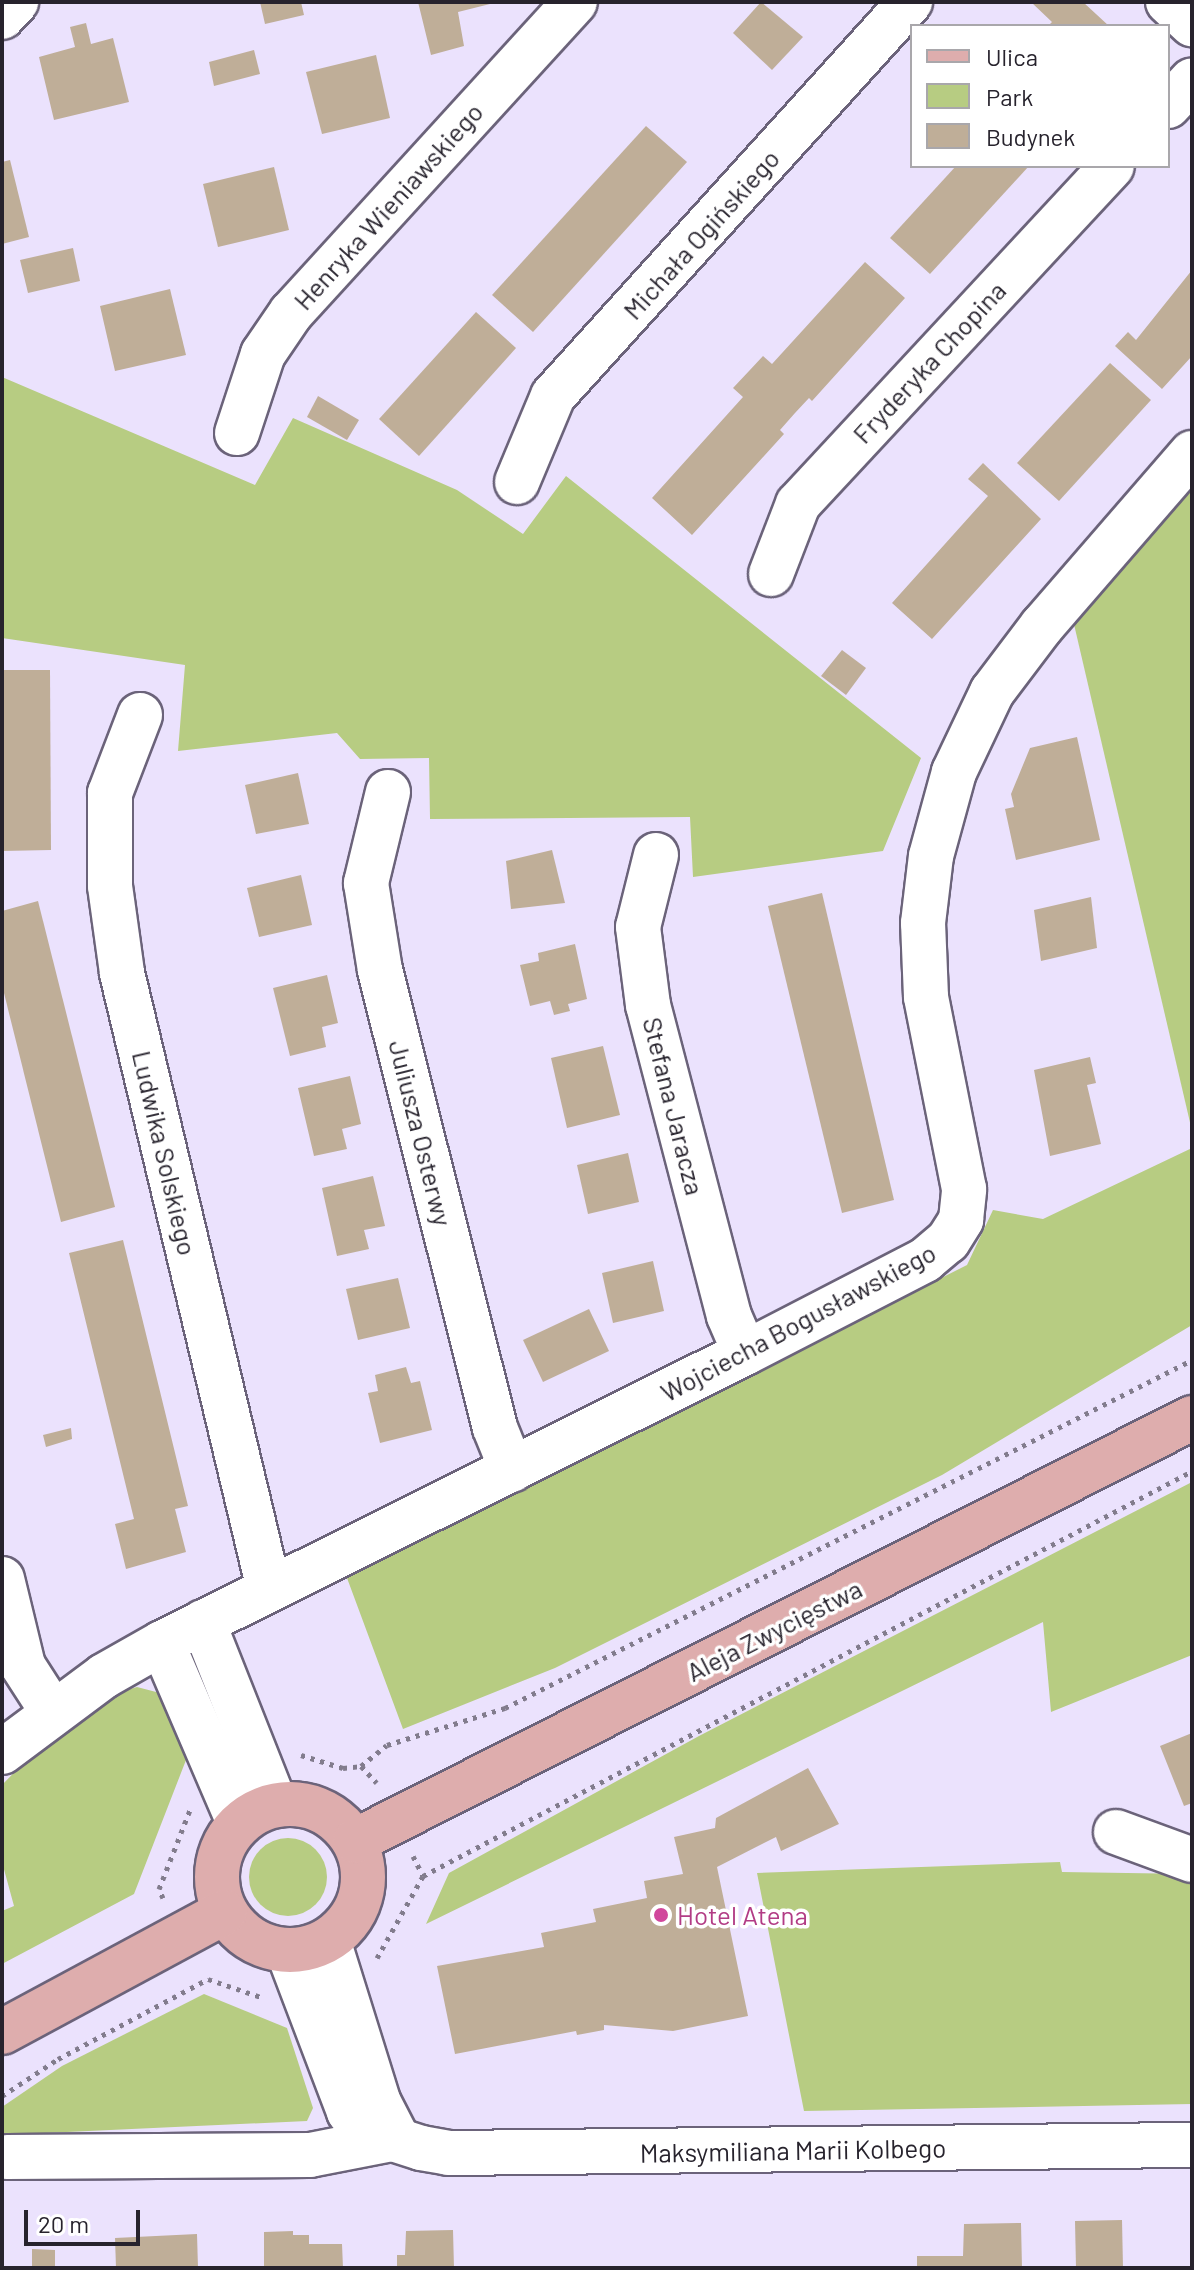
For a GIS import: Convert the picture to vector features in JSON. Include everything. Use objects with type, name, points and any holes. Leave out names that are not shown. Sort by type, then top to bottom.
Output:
[{"type":"main road","name":"Aleja Zwycięstwa","points":[[355,1841],[1192,1418]]},
{"type":"main road","points":[[320,1809],[355,1841],[364,1883],[358,1905],[308,1945],[248,1937],[225,1912],[216,1883],[218,1860],[257,1814],[320,1809]]},
{"type":"main road","points":[[2,2032],[225,1912]]},
{"type":"street","points":[[2,17],[16,2]]},
{"type":"street","name":"Henryka Wieniawskiego","points":[[237,433],[263,354],[291,313],[575,2]]},
{"type":"street","name":"Michała Ogińskiego","points":[[517,482],[553,396],[910,2]]},
{"type":"street","points":[[1168,2],[1192,24]]},
{"type":"street","points":[[1170,104],[1192,80]]},
{"type":"street","name":"Fryderyka Chopina","points":[[771,574],[798,504],[1110,168]]},
{"type":"street","name":"Wojciecha Bogusławskiego","points":[[2,1752],[52,1711],[162,1643],[745,1353],[925,1260],[948,1241],[961,1220],[960,1158],[926,997],[923,923],[931,856],[954,772],[992,692],[1008,670],[1192,453]]},
{"type":"street","name":"Ludwika Solskiego","points":[[140,715],[110,793],[110,886],[122,973],[269,1589]]},
{"type":"street","name":"Juliusza Osterwy","points":[[388,792],[366,883],[380,970],[495,1428],[512,1470]]},
{"type":"street","name":"Stefana Jaracza","points":[[656,855],[638,927],[648,1005],[729,1316],[745,1353]]},
{"type":"street","points":[[2,1579],[23,1666],[52,1711]]},
{"type":"street","points":[[203,1622],[240,1765],[257,1814]]},
{"type":"street","points":[[162,1643],[240,1765]]},
{"type":"street","points":[[1116,1832],[1192,1860]]},
{"type":"street","name":"Maksymiliana Marii Kolbego","points":[[308,1945],[326,1993],[349,2112],[365,2130],[448,2153],[1192,2145]]},
{"type":"street","name":"Maksymiliana Marii Kolbego","points":[[7,2157],[310,2155],[397,2138]]},
{"type":"path","points":[[1192,1360],[505,1708],[387,1745],[361,1766],[343,1768],[280,1748],[200,1783],[159,1889],[208,1979],[284,2004],[366,1978],[423,1876],[1192,1471]]},
{"type":"path","points":[[2,2096],[58,2059],[208,1979]]},
{"type":"green space","points":[[2,377],[255,485],[293,418],[457,490],[523,534],[566,476],[921,758],[883,851],[693,877],[690,817],[430,819],[429,758],[360,759],[337,733],[178,751],[185,665],[2,638]]},
{"type":"green space","points":[[1192,488],[1192,1131],[1073,620]]},
{"type":"green space","points":[[1192,1148],[1192,1325],[942,1475],[555,1668],[403,1729],[347,1578],[967,1265],[993,1210],[1043,1219]]},
{"type":"green space","points":[[1192,1482],[1192,1655],[1051,1712],[1043,1622],[426,1924],[449,1873],[699,1736]]},
{"type":"green space","points":[[137,1687],[160,1693],[193,1742],[134,1894],[2,1964],[2,1911],[14,1906],[2,1862],[2,1785],[36,1750],[114,1694]]},
{"type":"green space","points":[[288,1838],[303,1841],[320,1855],[327,1877],[324,1892],[310,1909],[288,1916],[273,1913],[256,1899],[249,1877],[252,1862],[266,1845]]},
{"type":"green space","points":[[1060,1862],[1062,1872],[1192,1874],[1192,2104],[804,2111],[757,1873]]},
{"type":"green space","points":[[204,1994],[287,2028],[313,2108],[307,2121],[2,2135],[2,2107],[62,2066]]},
{"type":"building","points":[[260,2],[301,2],[304,15],[265,24]]},
{"type":"building","points":[[418,2],[494,3],[458,12],[464,46],[431,55]]},
{"type":"building","points":[[761,2],[803,37],[772,70],[733,33]]},
{"type":"building","points":[[1031,2],[1083,2],[1107,24],[1050,24],[1052,22]]},
{"type":"building","points":[[86,23],[91,44],[113,38],[129,102],[54,120],[39,57],[75,47],[70,27]]},
{"type":"building","points":[[254,50],[260,74],[214,86],[209,62]]},
{"type":"building","points":[[376,55],[390,118],[322,134],[306,72]]},
{"type":"building","points":[[646,126],[687,162],[533,332],[492,295]]},
{"type":"building","points":[[10,160],[29,237],[2,244],[2,162]]},
{"type":"building","points":[[274,167],[289,230],[218,247],[203,184]]},
{"type":"building","points":[[954,168],[1027,168],[930,274],[890,238]]},
{"type":"building","points":[[73,248],[80,281],[28,293],[20,260]]},
{"type":"building","points":[[865,262],[905,298],[812,401],[809,398],[795,413],[780,430],[784,434],[692,535],[652,498],[743,397],[733,388],[763,356],[772,364]]},
{"type":"building","points":[[1192,270],[1192,356],[1162,389],[1115,346],[1128,332],[1136,340]]},
{"type":"building","points":[[170,289],[186,355],[115,371],[100,306]]},
{"type":"building","points":[[476,312],[516,348],[419,456],[379,419]]},
{"type":"building","points":[[1110,363],[1151,400],[1059,501],[1017,463]]},
{"type":"building","points":[[318,396],[359,420],[347,440],[307,417]]},
{"type":"building","points":[[983,463],[1041,519],[932,639],[892,603],[988,496],[968,479]]},
{"type":"building","points":[[842,650],[866,668],[846,695],[821,676]]},
{"type":"building","points":[[2,670],[50,670],[51,850],[2,851]]},
{"type":"building","points":[[1077,737],[1100,840],[1016,860],[1005,809],[1014,807],[1011,794],[1030,748]]},
{"type":"building","points":[[298,773],[309,824],[256,834],[245,785]]},
{"type":"building","points":[[552,850],[565,903],[511,909],[506,861]]},
{"type":"building","points":[[301,875],[312,925],[259,937],[247,888]]},
{"type":"building","points":[[822,893],[894,1200],[842,1213],[768,906]]},
{"type":"building","points":[[1091,897],[1097,948],[1041,961],[1034,910]]},
{"type":"building","points":[[38,901],[115,1207],[61,1222],[2,985],[2,911]]},
{"type":"building","points":[[575,944],[587,999],[568,1004],[570,1011],[554,1015],[550,1001],[530,1006],[520,965],[539,961],[538,953]]},
{"type":"building","points":[[327,975],[338,1023],[322,1027],[326,1047],[290,1056],[273,988]]},
{"type":"building","points":[[603,1046],[620,1115],[567,1128],[551,1058]]},
{"type":"building","points":[[1090,1057],[1096,1083],[1087,1085],[1101,1144],[1050,1156],[1034,1070]]},
{"type":"building","points":[[350,1076],[361,1124],[342,1129],[347,1149],[314,1156],[298,1088]]},
{"type":"building","points":[[628,1153],[639,1202],[588,1214],[577,1165]]},
{"type":"building","points":[[373,1176],[385,1226],[364,1230],[369,1249],[337,1256],[322,1188]]},
{"type":"building","points":[[123,1240],[188,1506],[175,1509],[186,1552],[126,1569],[115,1524],[134,1519],[69,1253]]},
{"type":"building","points":[[653,1261],[664,1311],[613,1323],[602,1273]]},
{"type":"building","points":[[398,1278],[410,1328],[358,1340],[346,1289]]},
{"type":"building","points":[[589,1309],[609,1351],[543,1382],[523,1340]]},
{"type":"building","points":[[406,1367],[411,1383],[420,1381],[432,1430],[380,1443],[368,1393],[378,1391],[375,1375]]},
{"type":"building","points":[[71,1428],[72,1439],[46,1447],[43,1435]]},
{"type":"building","points":[[1192,1733],[1192,1803],[1184,1806],[1160,1746]]},
{"type":"building","name":"Hotel Atena","points":[[808,1768],[839,1824],[781,1851],[776,1837],[717,1867],[748,2016],[673,2031],[604,2025],[604,2030],[577,2035],[576,2031],[455,2054],[437,1966],[544,1947],[541,1933],[596,1922],[593,1909],[647,1898],[644,1881],[683,1874],[674,1837],[715,1828],[716,1818]]},
{"type":"building","points":[[1122,2220],[1123,2268],[1076,2268],[1075,2221]]},
{"type":"building","points":[[1021,2223],[1022,2268],[917,2268],[917,2256],[963,2256],[964,2224]]},
{"type":"building","points":[[453,2230],[454,2268],[397,2268],[397,2255],[405,2255],[406,2231]]},
{"type":"building","points":[[293,2231],[293,2235],[309,2235],[309,2244],[342,2244],[343,2268],[264,2268],[264,2232]]},
{"type":"building","points":[[197,2234],[198,2268],[116,2268],[115,2238]]},
{"type":"building","points":[[32,2249],[55,2250],[55,2268],[32,2268]]},
{"type":"place","name":"Hotel Atena","points":[[661,1915]]}]
